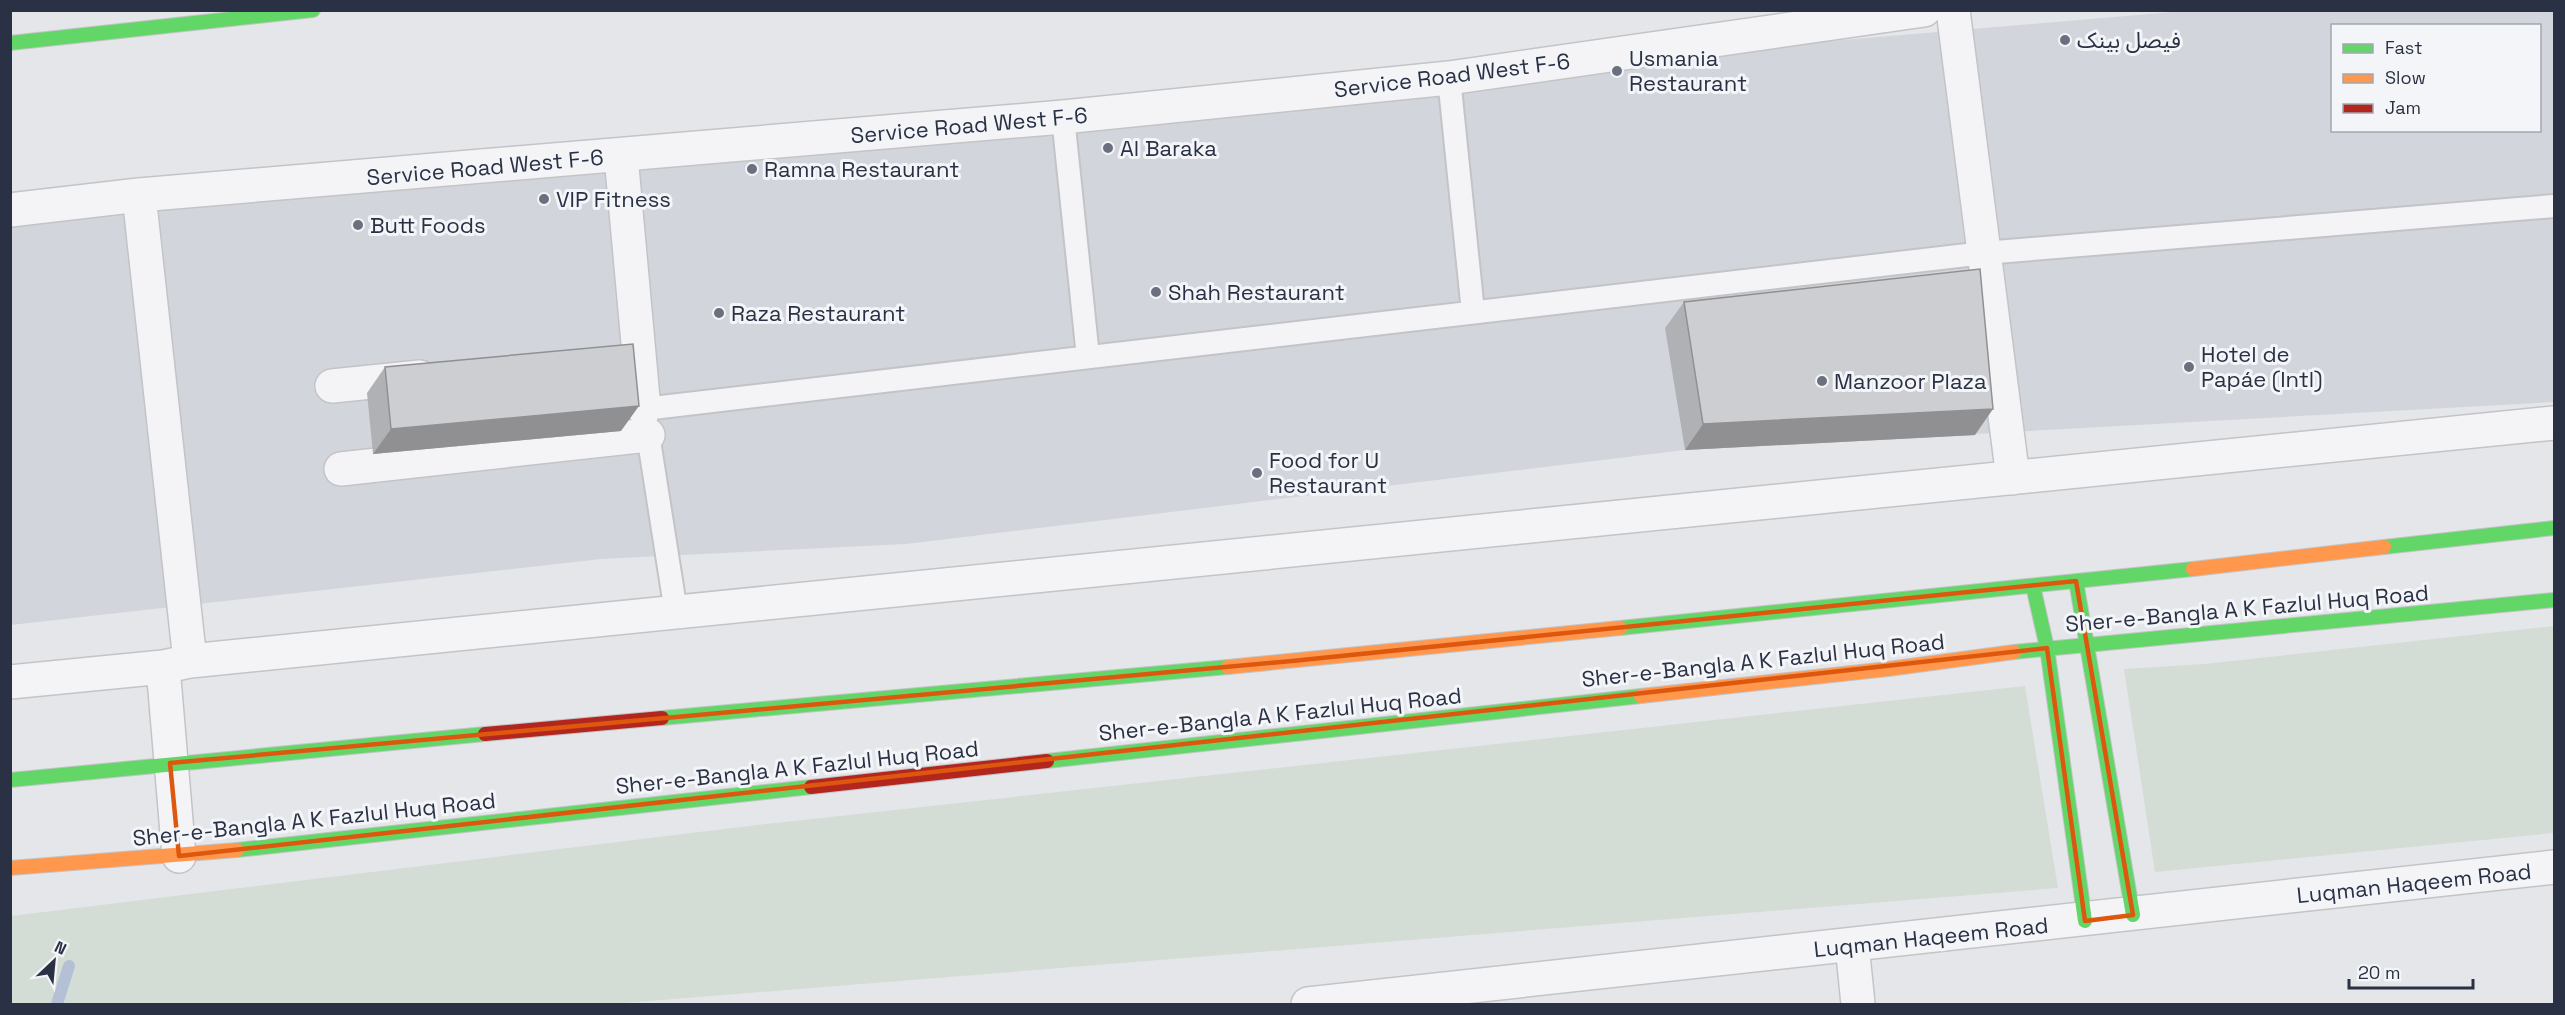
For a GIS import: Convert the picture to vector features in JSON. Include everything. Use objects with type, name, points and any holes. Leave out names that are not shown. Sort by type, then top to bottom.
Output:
[{"type":"main road","points":[[10,43],[313,10]]},
{"type":"main road","name":"Sher-e-Bangla A K Fazlul Huq Road","points":[[10,780],[170,763],[1292,661],[2033,586],[2554,528]]},
{"type":"main road","points":[[2076,581],[2133,915]]},
{"type":"main road","points":[[2033,586],[2047,648],[2085,921]]},
{"type":"main road","name":"Sher-e-Bangla A K Fazlul Huq Road","points":[[10,868],[179,856],[1876,670],[2047,648],[2554,600]]},
{"type":"street","name":"Service Road West F-6","points":[[10,210],[139,195],[1063,117],[1449,78],[1924,10]]},
{"type":"street","points":[[1953,10],[2013,478]]},
{"type":"street","points":[[341,469],[646,422],[627,355],[621,156]]},
{"type":"street","points":[[139,195],[176,664],[170,763],[179,856]]},
{"type":"street","points":[[332,386],[450,373]]},
{"type":"street","points":[[10,682],[676,612],[2554,423]]},
{"type":"street","name":"Luqman Haqeem Road","points":[[1308,1005],[1552,991],[1852,945],[2085,921],[2554,867]]},
{"type":"street","points":[[1852,945],[1858,1005]]},
{"type":"lane","points":[[1449,78],[1473,312]]},
{"type":"lane","points":[[1063,117],[1088,357]]},
{"type":"lane","points":[[676,612],[646,422],[1088,357],[1984,253],[2554,206]]},
{"type":"highlighted area","points":[[2076,581],[2133,915],[2085,921],[2047,648],[179,856],[170,763],[1292,661]]},
{"type":"shaded area","points":[[2184,11],[2554,11],[2554,402],[1685,450],[906,544],[601,559],[11,625],[11,196]]},
{"type":"shaded area","points":[[2554,626],[2554,833],[2155,872],[2124,669],[2204,664]]},
{"type":"shaded area","points":[[2025,686],[2058,888],[612,1004],[11,1004],[11,916],[757,825]]},
{"type":"building","name":"Manzoor Plaza","points":[[1980,269],[1993,409],[1703,424],[1684,302]]},
{"type":"building","points":[[633,344],[639,406],[391,429],[385,367]]},
{"type":"waterway","points":[[57,1004],[69,966]]},
{"type":"traffic: fast","points":[[10,43],[313,10]]},
{"type":"traffic: fast","points":[[2384,547],[2554,528]]},
{"type":"traffic: fast","points":[[1620,628],[2193,569]]},
{"type":"traffic: fast","points":[[2076,581],[2133,915]]},
{"type":"traffic: fast","points":[[2033,586],[2047,648],[2085,921]]},
{"type":"traffic: fast","points":[[2014,652],[2554,600]]},
{"type":"traffic: fast","points":[[662,718],[1228,667]]},
{"type":"traffic: fast","points":[[1047,761],[1641,696]]},
{"type":"traffic: fast","points":[[10,780],[485,734]]},
{"type":"traffic: fast","points":[[237,850],[811,787]]},
{"type":"traffic: slow","points":[[2193,569],[2384,547]]},
{"type":"traffic: slow","points":[[1228,667],[1620,628]]},
{"type":"traffic: slow","points":[[1641,696],[1888,669],[2014,652]]},
{"type":"traffic: slow","points":[[10,868],[237,850]]},
{"type":"traffic: jam","points":[[485,734],[662,718]]},
{"type":"traffic: jam","points":[[811,787],[1047,761]]},
{"type":"place","name":"فیصل بینک","points":[[2065,40]]},
{"type":"place","name":"Usmania Restaurant","points":[[1617,71]]},
{"type":"place","name":"Al Baraka","points":[[1108,148]]},
{"type":"place","name":"Ramna Restaurant","points":[[752,169]]},
{"type":"place","name":"VIP Fitness","points":[[544,199]]},
{"type":"place","name":"Butt Foods","points":[[358,225]]},
{"type":"place","name":"Shah Restaurant","points":[[1156,292]]},
{"type":"place","name":"Raza Restaurant","points":[[719,313]]},
{"type":"place","name":"Hotel de Papáe (Intl)","points":[[2189,367]]},
{"type":"place","name":"Manzoor Plaza","points":[[1822,381]]},
{"type":"place","name":"Food for U Restaurant","points":[[1257,473]]}]
